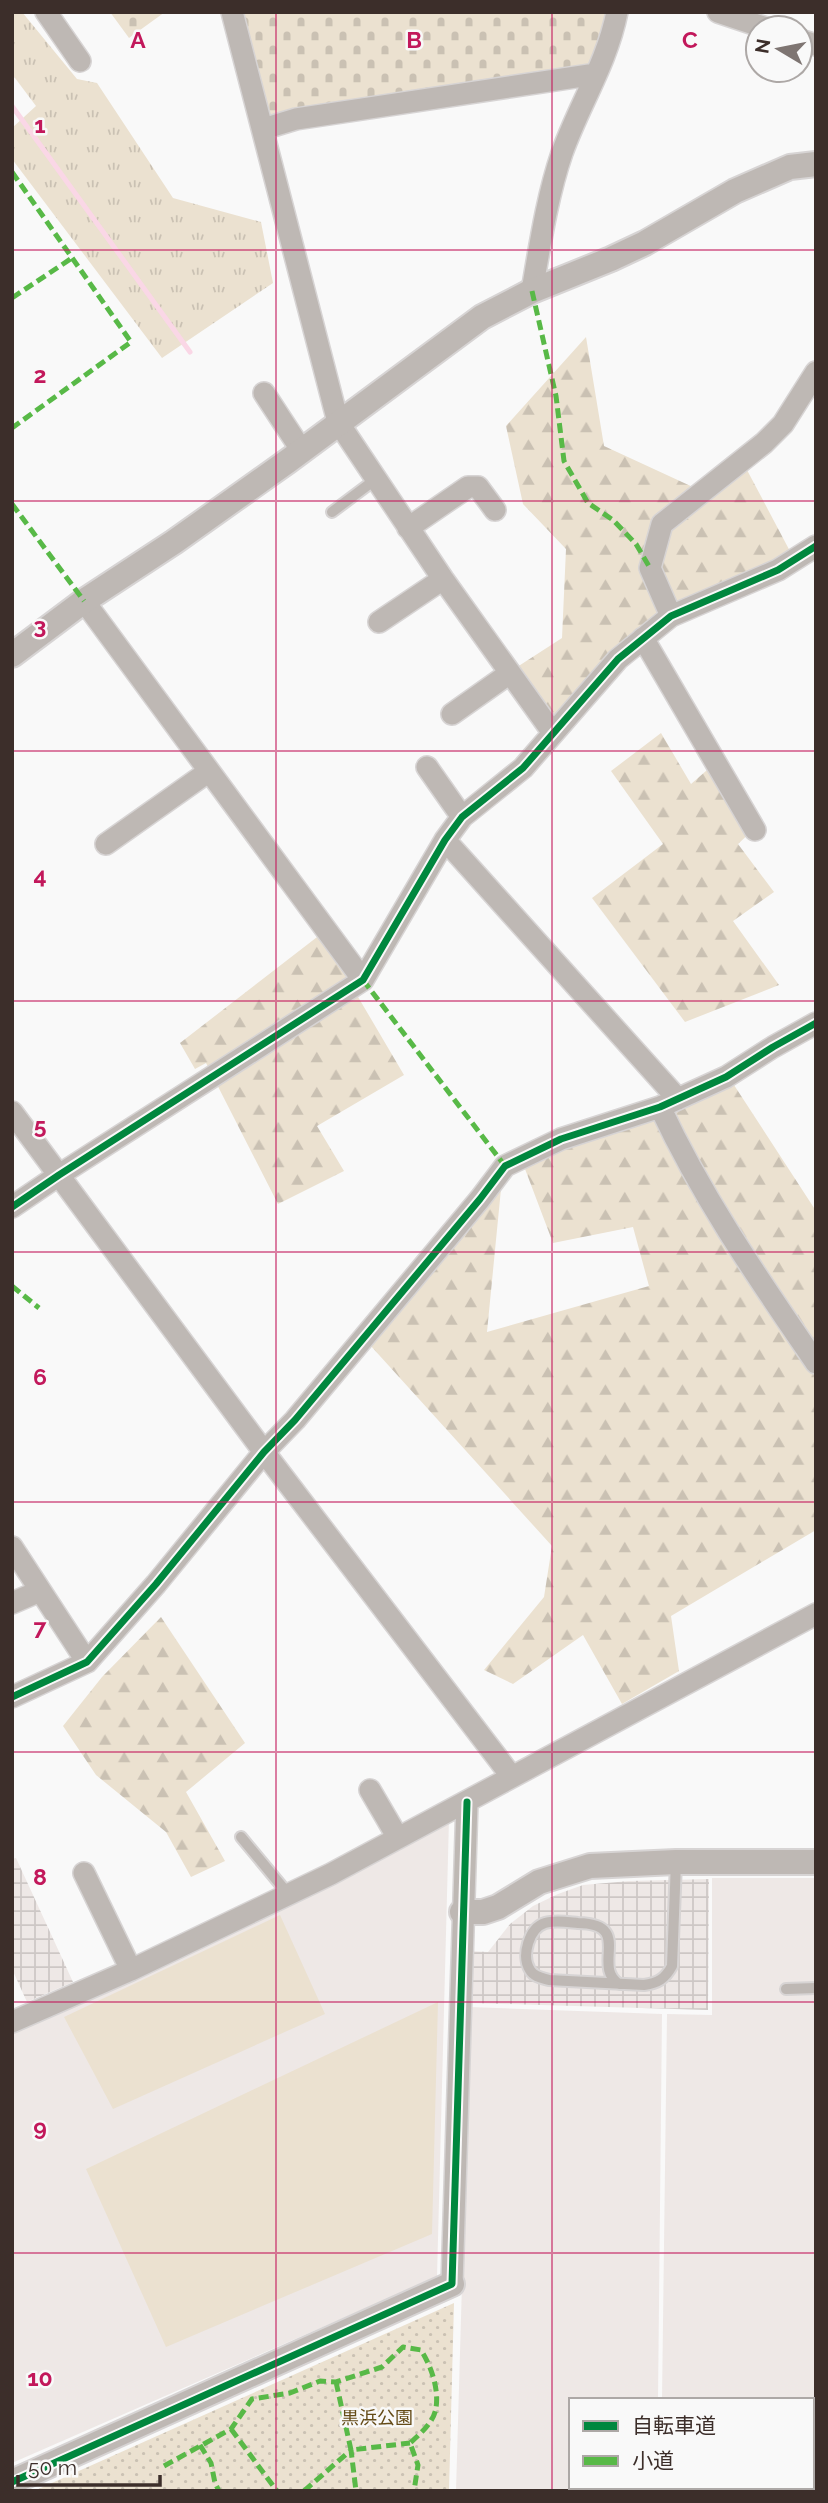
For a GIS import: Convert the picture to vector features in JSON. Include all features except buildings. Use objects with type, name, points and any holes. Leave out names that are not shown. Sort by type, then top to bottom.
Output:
[{"type":"street","points":[[46,12],[80,61]]},
{"type":"street","points":[[232,12],[338,422],[443,579],[554,733]]},
{"type":"street","points":[[532,291],[562,153],[612,40],[617,12]]},
{"type":"street","points":[[263,129],[307,117],[596,74]]},
{"type":"street","points":[[12,655],[84,601],[174,542],[295,456],[482,317],[532,291],[645,243],[735,191],[790,167],[816,164]]},
{"type":"street","points":[[671,616],[650,568],[662,524],[764,443],[783,424],[816,372]]},
{"type":"street","points":[[264,393],[295,456]]},
{"type":"street","points":[[408,528],[468,487],[478,487],[495,510]]},
{"type":"street","points":[[12,1207],[363,980],[461,817],[523,768],[618,659],[671,616],[778,570],[816,546]]},
{"type":"street","points":[[379,622],[443,579]]},
{"type":"street","points":[[84,601],[363,980]]},
{"type":"street","points":[[643,638],[755,830]]},
{"type":"street","points":[[453,713],[510,673]]},
{"type":"street","points":[[427,767],[461,817]]},
{"type":"street","points":[[106,844],[208,772]]},
{"type":"street","points":[[445,840],[669,1103],[685,1161],[734,1243],[816,1363]]},
{"type":"street","points":[[12,1697],[88,1662],[264,1452],[295,1420],[505,1166],[561,1139],[669,1103],[726,1077],[816,1023]]},
{"type":"street","points":[[12,1112],[264,1452],[512,1777]]},
{"type":"street","points":[[12,1547],[88,1662]]},
{"type":"street","points":[[12,1603],[40,1591]]},
{"type":"street","points":[[12,2022],[131,1970],[289,1895],[816,1614]]},
{"type":"street","points":[[370,1790],[398,1838]]},
{"type":"street","points":[[12,2482],[452,2284],[467,1802]]},
{"type":"street","points":[[462,1912],[483,1912],[498,1907],[539,1882],[590,1866],[676,1862],[816,1862]]},
{"type":"street","points":[[84,1873],[131,1970]]},
{"type":"lane","points":[[332,512],[376,479]]},
{"type":"lane","points":[[241,1837],[289,1895]]},
{"type":"lane","points":[[619,1984],[611,1979],[609,1973],[610,1943],[600,1926],[591,1923],[549,1922],[540,1925],[529,1938],[527,1962],[537,1977],[619,1984],[657,1983],[667,1976],[672,1966],[676,1862]]},
{"type":"lane","points":[[786,1989],[816,1988]]},
{"type":"shaded area","points":[[449,1819],[437,2277],[12,2463],[12,2034],[281,1909]]},
{"type":"shaded area","points":[[16,1858],[73,1982],[27,2002],[12,1969],[12,1859]]},
{"type":"shaded area","points":[[712,1878],[816,1878],[816,2491],[661,2491],[814,2489],[814,2398],[662,2398],[667,2014],[712,2015]]},
{"type":"shaded area","points":[[709,1879],[708,2010],[470,2003],[470,1951],[488,1952],[510,1924],[533,1906],[583,1885]]},
{"type":"shaded area","points":[[470,2007],[662,2014],[658,2398],[569,2398],[569,2489],[657,2491],[456,2491]]},
{"type":"green space","points":[[12,12],[22,12],[77,79],[97,83],[173,198],[261,222],[273,283],[162,358],[12,159],[12,128],[36,106],[12,74]]},
{"type":"green space","points":[[110,12],[165,12],[129,38]]},
{"type":"green space","points":[[237,12],[608,12],[594,70],[266,117]]},
{"type":"green space","points":[[586,337],[604,446],[695,488],[747,470],[792,555],[677,606],[552,721],[514,669],[562,638],[566,549],[523,504],[506,426]]},
{"type":"green space","points":[[661,733],[691,784],[714,764],[754,829],[738,844],[774,892],[733,921],[779,985],[685,1022],[592,898],[663,844],[611,771]]},
{"type":"green space","points":[[321,934],[404,1075],[317,1126],[344,1171],[278,1204],[206,1063],[195,1069],[180,1043]]},
{"type":"green space","points":[[734,1085],[816,1211],[816,1530],[671,1616],[679,1671],[622,1704],[583,1635],[513,1684],[484,1670],[544,1597],[552,1546],[370,1345],[501,1189],[487,1332],[649,1286],[633,1227],[553,1243],[522,1161]]},
{"type":"green space","points":[[161,1617],[245,1743],[186,1792],[225,1861],[191,1877],[166,1832],[96,1775],[63,1726],[102,1677]]},
{"type":"green space","points":[[280,1915],[325,2014],[113,2109],[64,2017]]},
{"type":"green space","points":[[438,2002],[432,2234],[166,2347],[86,2169]]},
{"type":"green space","name":"黒浜公園","points":[[454,2303],[449,2491],[34,2491]]},
{"type":"waterway","points":[[12,106],[190,352]]},
{"type":"marked path","points":[[12,172],[131,342],[12,428]]},
{"type":"marked path","points":[[12,298],[72,258]]},
{"type":"marked path","points":[[532,291],[556,396],[564,461],[588,503],[613,520],[636,544],[650,568]]},
{"type":"marked path","points":[[12,504],[84,601]]},
{"type":"marked path","points":[[363,980],[505,1166]]},
{"type":"marked path","points":[[12,1286],[39,1308]]},
{"type":"marked path","points":[[164,2466],[231,2429],[252,2399],[290,2393],[320,2381],[336,2382],[382,2367],[403,2347],[421,2350],[431,2370],[436,2393],[436,2408],[432,2418],[410,2443],[418,2465],[414,2491]]},
{"type":"marked path","points":[[336,2382],[351,2450],[410,2443]]},
{"type":"marked path","points":[[231,2429],[277,2491]]},
{"type":"marked path","points":[[200,2445],[211,2463],[219,2491]]},
{"type":"marked path","points":[[304,2491],[351,2450],[356,2491]]},
{"type":"cycle path","points":[[12,1207],[363,980],[445,840],[462,817],[523,768],[618,659],[671,616],[778,570],[816,546]]},
{"type":"cycle path","points":[[12,1697],[87,1662],[156,1584],[264,1452],[295,1420],[505,1166],[561,1139],[660,1107],[726,1077],[816,1023]]},
{"type":"cycle path","points":[[12,2482],[452,2284],[467,1802]]}]
